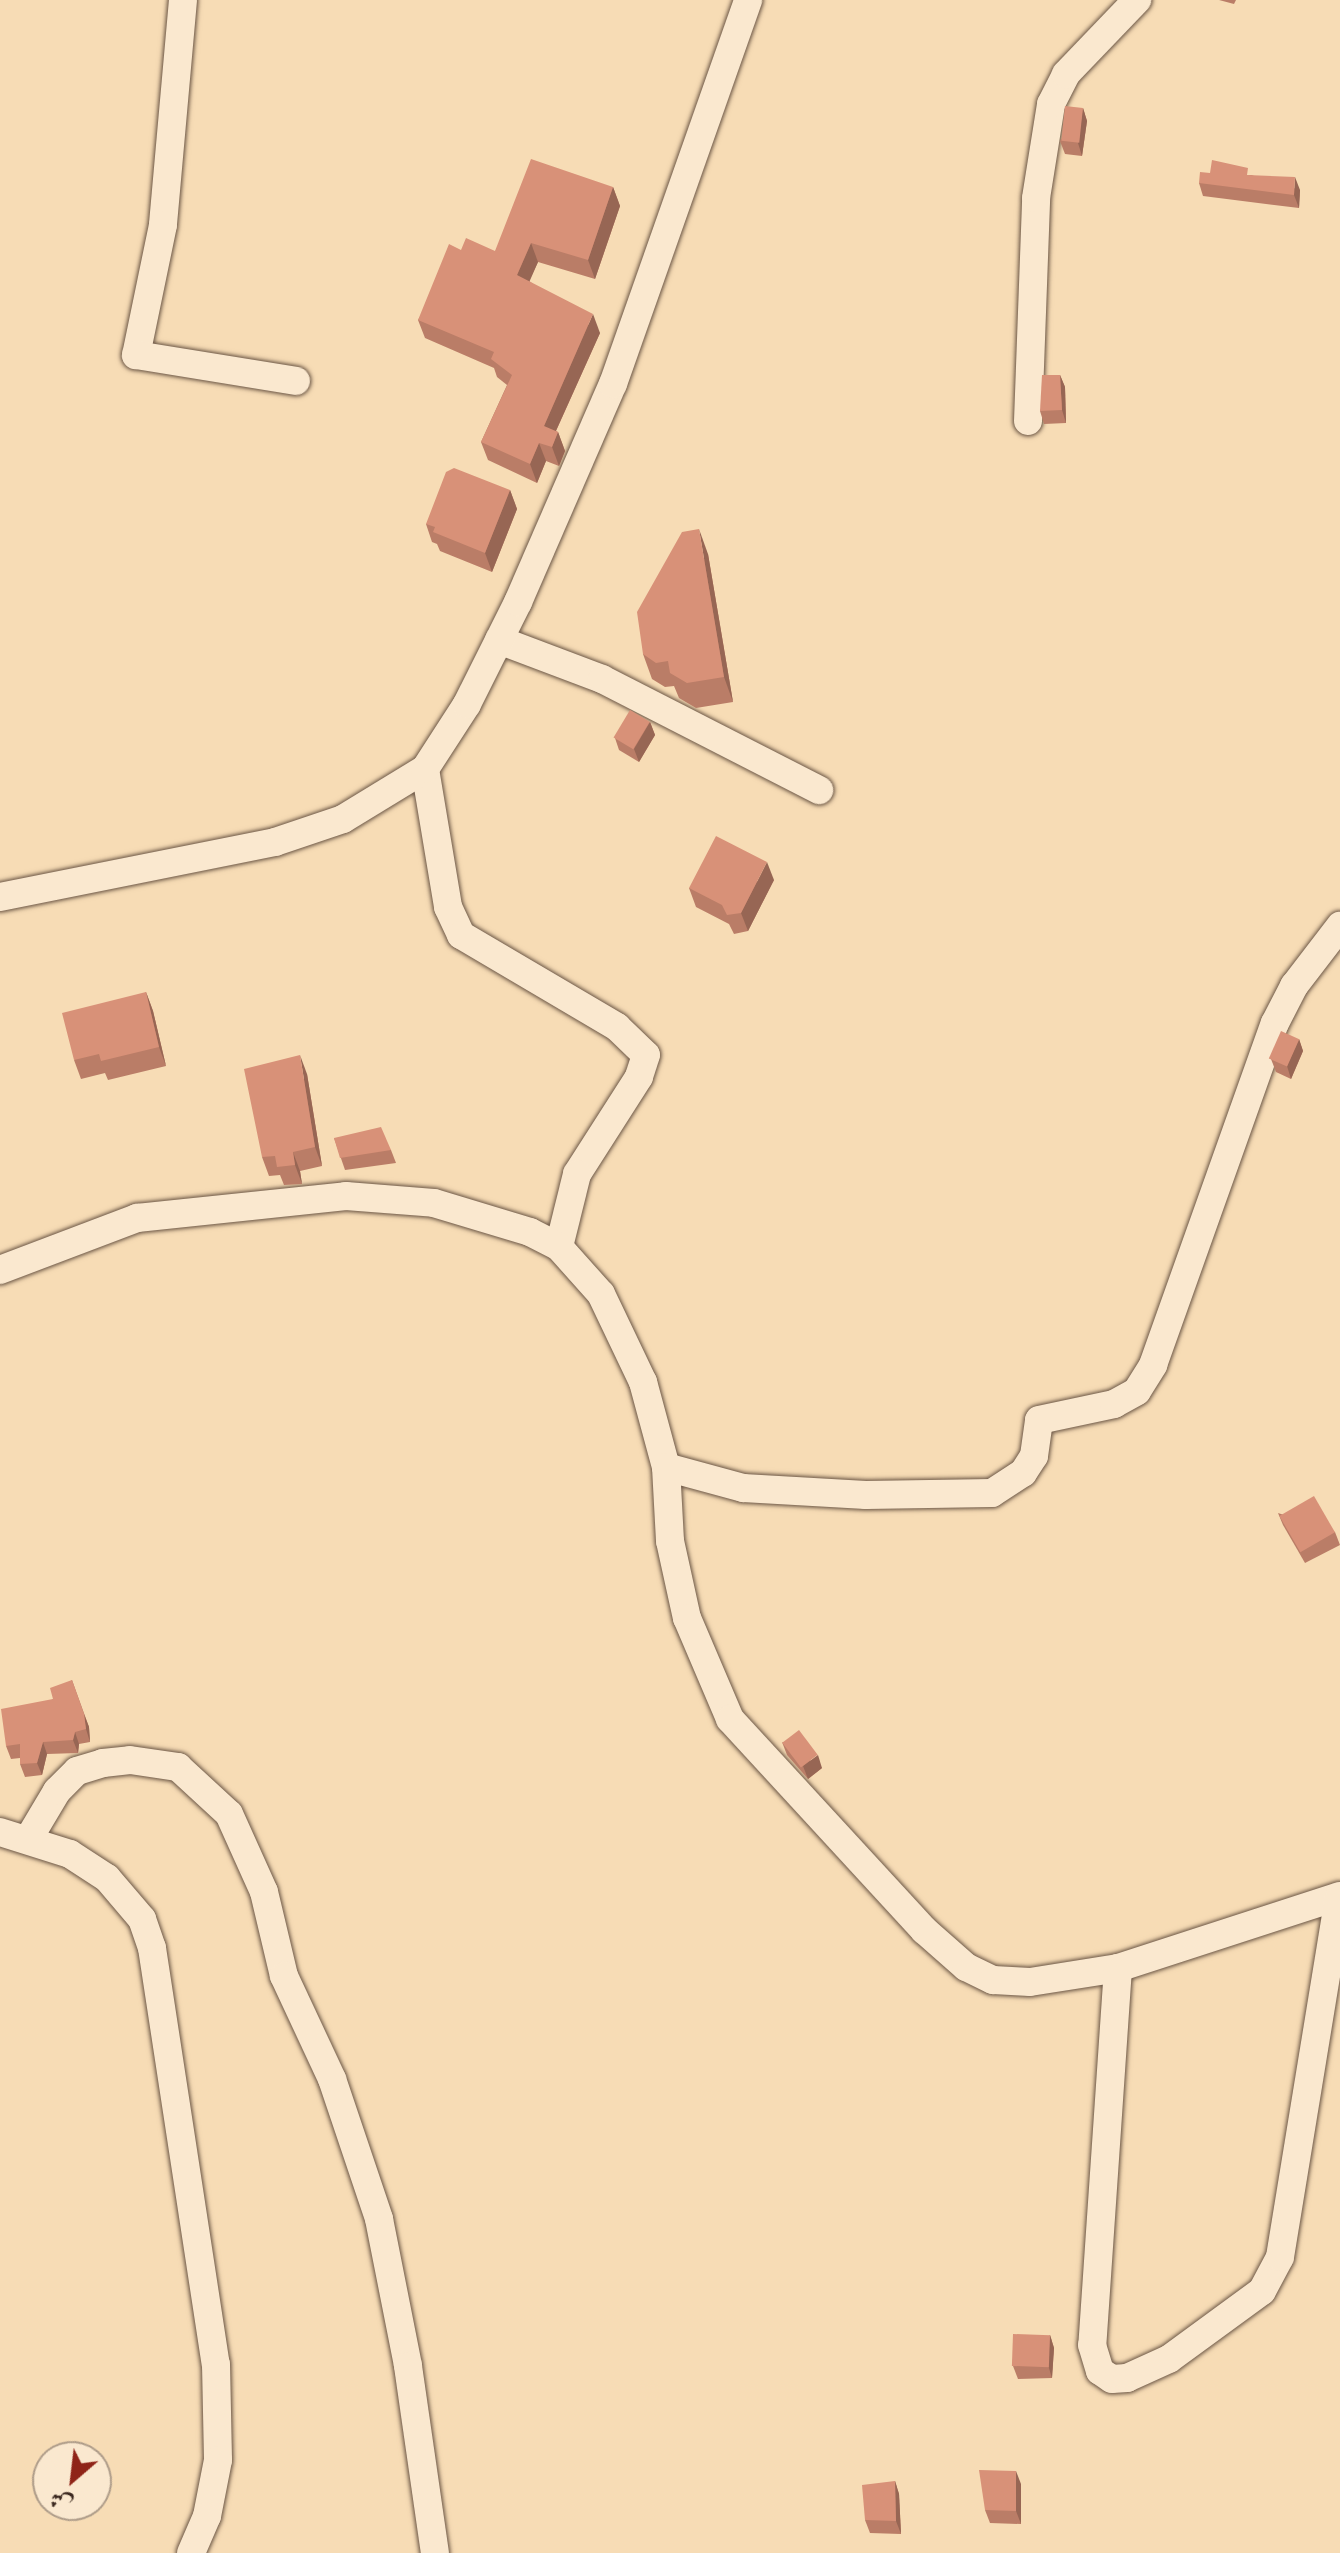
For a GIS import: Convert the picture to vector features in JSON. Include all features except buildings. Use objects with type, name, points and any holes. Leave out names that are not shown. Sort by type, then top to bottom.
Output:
[{"type":"street","points":[[183,0],[163,225],[136,355],[296,381]]},
{"type":"street","points":[[0,897],[311,831],[374,802],[425,769],[467,704],[499,640],[613,384],[748,0]]},
{"type":"street","points":[[1028,421],[1036,198],[1051,104],[1073,67],[1137,0]]},
{"type":"street","points":[[499,640],[602,679],[819,790]]},
{"type":"street","points":[[425,769],[448,907],[461,935],[617,1027],[646,1055],[639,1077],[580,1166],[559,1247]]},
{"type":"street","points":[[666,1467],[707,1482],[743,1488],[866,1495],[992,1493],[1023,1473],[1034,1456],[1039,1420],[1114,1404],[1137,1391],[1153,1365],[1275,1023],[1294,986],[1340,926]]},
{"type":"street","points":[[0,1270],[137,1218],[346,1196],[434,1203],[493,1218],[559,1247],[601,1294],[622,1330],[643,1382],[666,1467],[670,1541],[687,1618],[718,1698],[752,1743],[924,1930],[966,1967],[993,1980],[1030,1982],[1118,1968],[1339,1897],[1280,2257],[1262,2291],[1169,2359],[1127,2378],[1112,2379],[1100,2371],[1092,2345],[1118,1968]]},
{"type":"street","points":[[29,1838],[57,1791],[77,1771],[103,1763],[178,1767],[229,1814],[264,1892],[284,1976],[332,2079],[379,2219],[406,2351],[435,2553]]},
{"type":"street","points":[[0,1832],[29,1838],[70,1854],[107,1878],[142,1919],[152,1948],[216,2364],[218,2460],[207,2516],[191,2553]]}]
